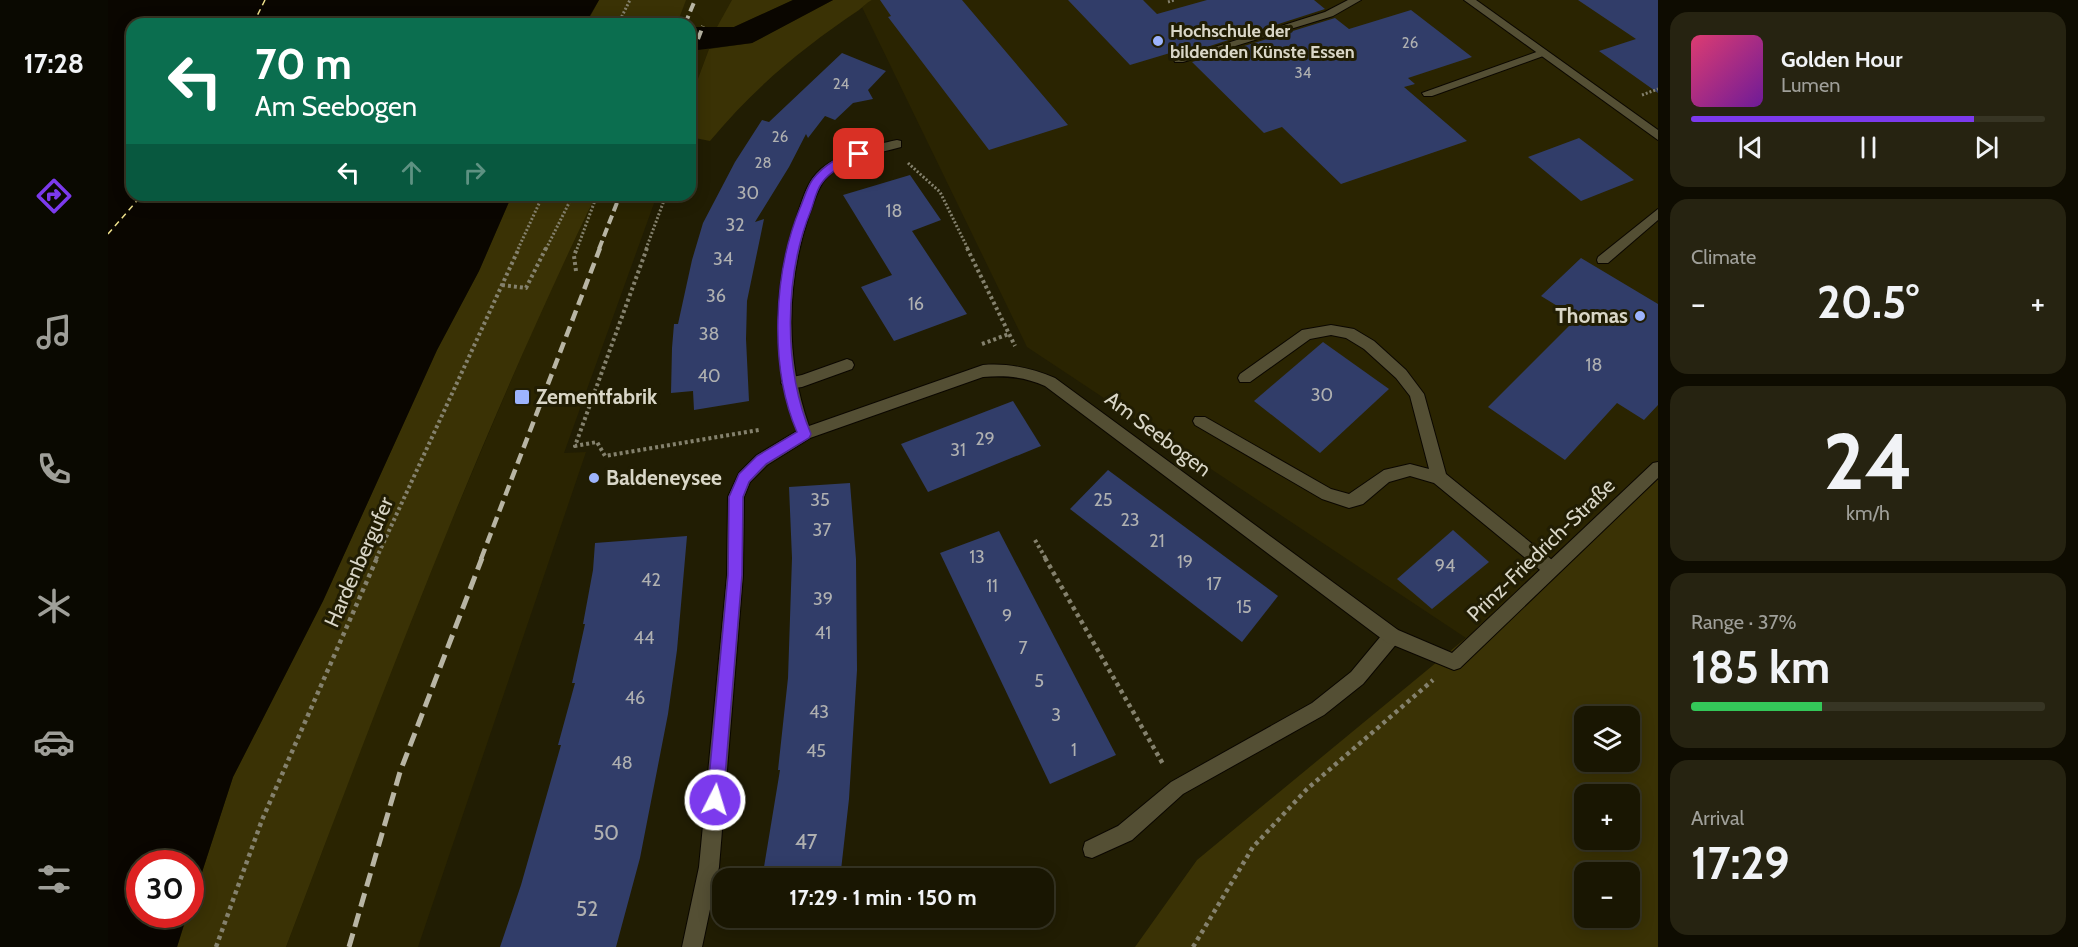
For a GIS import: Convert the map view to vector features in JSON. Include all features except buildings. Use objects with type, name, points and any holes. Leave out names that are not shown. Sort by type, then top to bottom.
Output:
[{"type":"street","points":[[1179,60],[1329,14],[1356,0]]},
{"type":"street","points":[[1469,0],[1658,136]]},
{"type":"street","points":[[1428,93],[1542,53]]},
{"type":"street","points":[[805,434],[794,409],[788,383],[785,313],[788,269],[797,229],[816,182],[835,165],[859,154],[897,144]]},
{"type":"street","points":[[1603,260],[1658,213]]},
{"type":"street","points":[[1245,378],[1307,334],[1331,330],[1349,333],[1370,345],[1401,374],[1417,394],[1439,478]]},
{"type":"street","points":[[788,383],[802,381],[847,365]]},
{"type":"street","name":"Am Seebogen","points":[[692,947],[709,867],[735,575],[736,497],[744,478],[762,460],[805,434],[983,371],[1002,369],[1033,374],[1050,382],[1392,636],[1454,662]]},
{"type":"street","points":[[1200,422],[1327,495],[1349,501],[1358,499],[1384,477],[1410,470],[1439,478],[1551,569]]},
{"type":"street","name":"Prinz-Friedrich-Straße","points":[[1454,662],[1658,468]]},
{"type":"street","points":[[1092,849],[1125,833],[1177,788],[1318,709],[1357,678],[1392,636]]},
{"type":"path","points":[[621,18],[630,0]]},
{"type":"path","points":[[1168,2],[1174,0]]},
{"type":"path","points":[[897,144],[907,162],[940,192],[1014,345]]},
{"type":"path","name":"Hardenbergufer","points":[[216,947],[262,820],[361,593],[540,201]]},
{"type":"path","points":[[502,285],[526,288],[570,201]]},
{"type":"path","points":[[576,271],[574,255],[595,201]]},
{"type":"path","points":[[664,201],[575,446],[597,442],[605,456],[767,428],[805,434]]},
{"type":"path","points":[[1035,540],[1177,788]]},
{"type":"path","points":[[1193,947],[1253,847],[1307,789],[1454,662]]},
{"type":"shaded area","points":[[108,0],[599,0],[588,18],[126,18],[126,201],[509,201],[479,271],[437,350],[323,601],[233,777],[204,866],[204,850],[126,850],[126,928],[183,928],[177,947],[108,947]]},
{"type":"shaded area","points":[[599,0],[686,0],[679,18],[589,18]]},
{"type":"shaded area","points":[[685,0],[737,0],[723,27],[712,27],[709,49],[696,84],[696,18],[678,18]]},
{"type":"shaded area","points":[[732,0],[793,0],[734,27],[717,27]]},
{"type":"shaded area","points":[[793,0],[833,0],[752,43],[696,50],[696,27],[734,27]]},
{"type":"shaded area","points":[[833,0],[872,0],[780,70],[744,103],[710,141],[696,138],[696,84],[709,49],[752,43]]},
{"type":"shaded area","points":[[872,0],[1658,0],[1658,462],[1644,471],[1466,638],[1027,347],[861,5]]},
{"type":"shaded area","points":[[509,201],[593,201],[471,473],[395,662],[286,947],[177,947],[183,928],[204,928],[204,866],[233,777],[323,601],[437,350],[479,271]]},
{"type":"shaded area","points":[[593,201],[655,201],[564,453],[586,452],[418,947],[286,947],[409,621],[541,310]]},
{"type":"shaded area","points":[[1644,471],[1658,474],[1658,947],[1135,947],[1197,860],[1466,638]]},
{"type":"ferry route","points":[[256,18],[265,0]]},
{"type":"ferry route","points":[[108,234],[137,201]]},
{"type":"railway","points":[[688,18],[695,0]]},
{"type":"railway","points":[[698,39],[703,26]]},
{"type":"railway","points":[[599,249],[618,201]]},
{"type":"railway","points":[[481,559],[600,248]]},
{"type":"railway","points":[[349,947],[400,772],[482,558]]},
{"type":"place","name":"Hochschule der bildenden Künste Essen","points":[[1158,41]]},
{"type":"place","name":"Thomas","points":[[1640,316]]},
{"type":"place","name":"Zementfabrik","points":[[522,397]]},
{"type":"place","name":"Baldeneysee","points":[[594,478]]},
{"type":"route","points":[[715,800],[735,575],[736,497],[744,478],[762,460],[805,434],[794,409],[788,383],[785,313],[788,269],[797,229],[816,182],[835,165],[859,154]]}]
